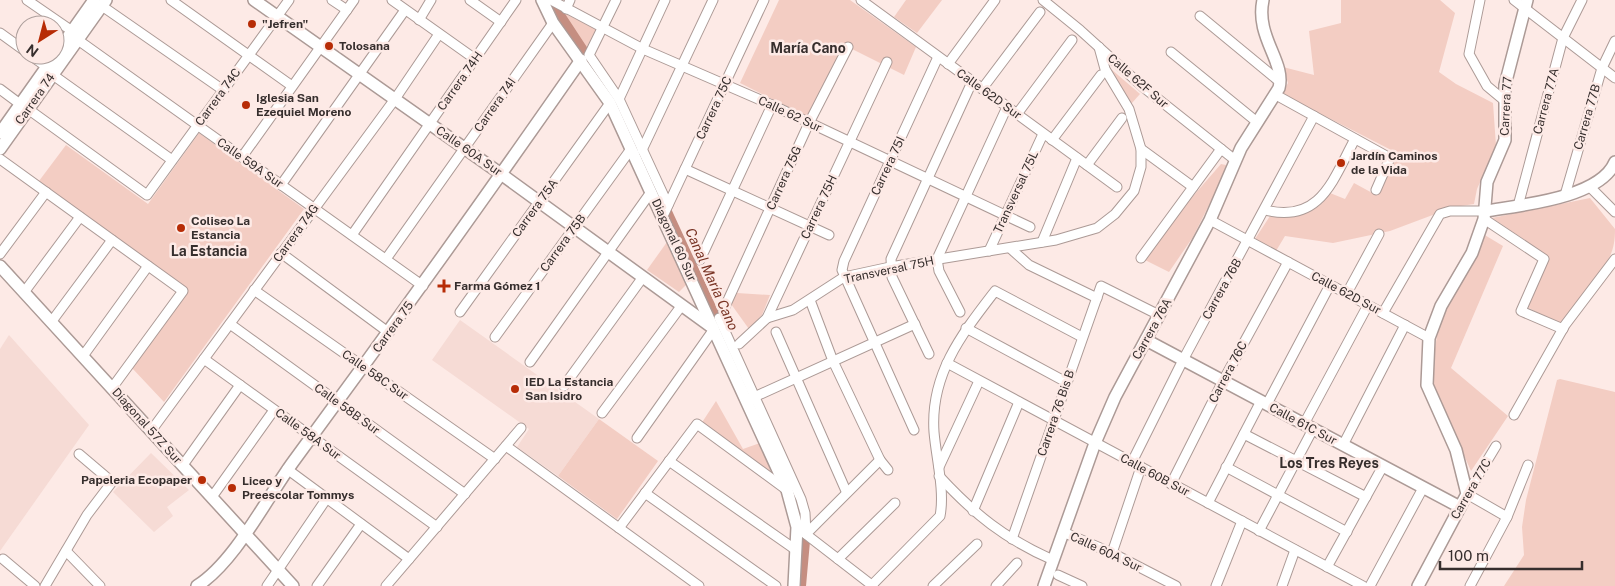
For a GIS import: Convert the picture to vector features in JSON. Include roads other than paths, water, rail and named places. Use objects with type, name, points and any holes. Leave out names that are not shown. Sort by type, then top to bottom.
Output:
[{"type":"street","name":"Calle 59A Sur","points":[[27,0],[423,286]]},
{"type":"street","points":[[171,0],[292,86]]},
{"type":"street","name":"Calle 60A Sur","points":[[254,0],[395,98],[682,305],[719,319]]},
{"type":"street","name":"Carrera 74C","points":[[24,107],[147,195],[288,0]]},
{"type":"street","points":[[332,0],[347,10]]},
{"type":"street","points":[[242,157],[354,0]]},
{"type":"street","points":[[392,0],[474,59]]},
{"type":"street","points":[[419,20],[431,0]]},
{"type":"street","points":[[470,0],[501,22]]},
{"type":"street","name":"Carrera 74H","points":[[352,235],[516,0]]},
{"type":"street","name":"Diagonal 60 Sur","points":[[542,0],[553,23],[585,58],[615,101],[637,149],[668,205]]},
{"type":"street","points":[[566,9],[570,0]]},
{"type":"street","name":"Carrera 75","points":[[197,586],[212,575],[244,533],[311,437],[423,286],[585,58],[616,0]]},
{"type":"street","name":"Carrera 75A","points":[[460,312],[615,101],[666,0]]},
{"type":"street","name":"Carrera 75B","points":[[495,337],[575,227],[637,149],[713,0]]},
{"type":"street","name":"Calle 62D Sur","points":[[861,0],[1117,186]]},
{"type":"street","points":[[948,64],[995,0]]},
{"type":"street","name":"Calle 62F Sur","points":[[1043,0],[1143,87],[1235,160]]},
{"type":"street","points":[[1263,0],[1261,26],[1277,67],[1280,82]]},
{"type":"street","points":[[1480,0],[1469,54],[1487,86],[1505,102]]},
{"type":"street","points":[[1514,0],[1525,4],[1563,38],[1615,78]]},
{"type":"street","name":"Carrera 77A","points":[[1518,206],[1563,38],[1582,0]]},
{"type":"street","name":"Calle 62 Sur","points":[[554,1],[643,48],[928,178],[1030,227]]},
{"type":"street","name":"Carrera 75C","points":[[663,216],[724,86],[761,1]]},
{"type":"street","name":"Carrera 74","points":[[0,149],[24,107],[101,2]]},
{"type":"street","points":[[101,2],[223,90]]},
{"type":"street","name":"Carrera 77","points":[[1467,494],[1454,443],[1434,403],[1428,385],[1429,338],[1441,306],[1472,253],[1485,215],[1487,182],[1505,140],[1505,102],[1508,68],[1525,4]]},
{"type":"street","points":[[281,185],[405,10]]},
{"type":"street","points":[[982,89],[1040,12]]},
{"type":"street","points":[[1200,16],[1280,82]]},
{"type":"street","name":"Carrera 74I","points":[[386,259],[553,23]]},
{"type":"street","points":[[0,33],[15,44]]},
{"type":"street","name":"Carrera 74G","points":[[152,431],[395,98],[439,34]]},
{"type":"street","points":[[1017,114],[1072,40]]},
{"type":"street","name":"Carrera 77B","points":[[1565,194],[1602,68],[1615,41]]},
{"type":"street","name":"Carrera 75G","points":[[637,438],[719,319],[809,123],[848,47]]},
{"type":"street","points":[[989,251],[1042,242],[1097,228],[1115,214],[1134,191],[1141,167],[1141,149],[1129,109],[1105,69],[1099,47]]},
{"type":"street","points":[[1171,52],[1258,122]]},
{"type":"street","name":"Carrera 75I","points":[[844,277],[844,261],[938,57]]},
{"type":"street","name":"Carrera 75H","points":[[739,344],[768,318],[886,62]]},
{"type":"street","points":[[42,65],[172,160]]},
{"type":"street","points":[[1052,140],[1101,75]]},
{"type":"street","points":[[929,354],[892,277],[891,259],[972,82]]},
{"type":"street","name":"Carrera 76A","points":[[1044,586],[1095,443],[1116,397],[1210,220],[1235,160],[1276,95],[1280,82]]},
{"type":"street","points":[[0,89],[24,107]]},
{"type":"street","points":[[1276,95],[1390,158],[1376,190]]},
{"type":"street","points":[[700,260],[772,106]]},
{"type":"street","name":"Carrera 74","points":[[0,133],[24,107]]},
{"type":"street","points":[[960,312],[939,271],[937,259],[1008,107]]},
{"type":"street","name":"Carrera 76B","points":[[1132,462],[1183,360],[1314,116]]},
{"type":"street","points":[[1087,165],[1122,118]]},
{"type":"street","name":"Transversal 75L","points":[[989,251],[1043,134]]},
{"type":"street","points":[[1265,210],[1286,213],[1313,205],[1328,188],[1355,139]]},
{"type":"street","name":"Diagonal 60 Sur","points":[[637,149],[651,192],[696,290],[719,319],[801,530]]},
{"type":"street","points":[[1141,149],[1193,187]]},
{"type":"street","points":[[1141,258],[1221,149]]},
{"type":"street","points":[[1042,242],[1076,158]]},
{"type":"street","points":[[0,159],[183,291],[112,388]]},
{"type":"street","points":[[1384,313],[1440,214],[1450,210],[1485,215],[1565,194],[1600,182],[1613,166]]},
{"type":"street","points":[[685,169],[828,235]]},
{"type":"street","points":[[1590,187],[1615,212]]},
{"type":"street","points":[[0,254],[46,192]]},
{"type":"street","points":[[530,362],[651,192]]},
{"type":"street","points":[[1485,215],[1544,259],[1521,310],[1563,329]]},
{"type":"street","points":[[25,292],[80,217]]},
{"type":"street","name":"Calle 62D Sur","points":[[1210,220],[1429,338]]},
{"type":"street","points":[[1347,294],[1379,234]]},
{"type":"street","points":[[52,321],[112,240]]},
{"type":"street","points":[[1011,248],[1029,265],[1097,298]]},
{"type":"street","name":"Transversal 75H","points":[[768,318],[786,314],[844,277],[890,267],[989,251]]},
{"type":"street","points":[[281,254],[388,332]]},
{"type":"street","points":[[1514,414],[1563,329],[1615,259]]},
{"type":"street","name":"Carrera 76C","points":[[1172,484],[1223,381],[1288,262]]},
{"type":"street","name":"Diagonal 57Z Sur","points":[[0,266],[183,465],[277,571],[293,586]]},
{"type":"street","points":[[83,356],[148,266]]},
{"type":"street","points":[[564,386],[643,277]]},
{"type":"street","points":[[844,277],[914,430]]},
{"type":"street","points":[[1208,503],[1244,434],[1264,403],[1330,284]]},
{"type":"street","name":"Carrera 76 Bis B","points":[[1012,540],[1101,286],[1159,315]]},
{"type":"street","name":"Calle 58C Sur","points":[[254,290],[495,459]]},
{"type":"street","points":[[602,413],[682,305],[690,300],[696,290]]},
{"type":"street","points":[[880,460],[801,530],[872,586],[940,516],[939,471],[934,432],[934,400],[947,363],[966,328],[995,291],[1082,337]]},
{"type":"street","points":[[810,300],[834,361],[880,460],[888,470]]},
{"type":"street","points":[[1259,531],[1296,461],[1308,427],[1368,305]]},
{"type":"street","name":"Calle 58B Sur","points":[[230,324],[465,494]]},
{"type":"street","points":[[751,398],[915,324]]},
{"type":"street","points":[[1343,445],[1405,325]]},
{"type":"street","points":[[966,328],[1066,382]]},
{"type":"street","points":[[776,332],[846,491]]},
{"type":"street","name":"Calle 61C Sur","points":[[1146,340],[1460,507]]},
{"type":"street","name":"Calle 58A Sur","points":[[204,359],[437,527]]},
{"type":"street","name":"Calle 60B Sur","points":[[947,363],[1327,567],[1348,582],[1363,586]]},
{"type":"street","points":[[939,471],[979,381]]},
{"type":"street","points":[[183,465],[240,385]]},
{"type":"street","name":"Diagonal 60 Sur","points":[[751,398],[801,498],[805,513],[796,550],[794,586]]},
{"type":"street","points":[[973,511],[1019,402]]},
{"type":"street","points":[[212,497],[274,410]]},
{"type":"street","points":[[619,528],[697,424],[787,490]]},
{"type":"street","points":[[386,586],[521,428]]},
{"type":"street","points":[[1244,434],[1366,497]]},
{"type":"street","points":[[506,446],[699,586]]},
{"type":"street","name":"Carrera 77C","points":[[1418,586],[1467,494],[1496,446]]},
{"type":"street","points":[[45,586],[87,515],[112,482],[79,454]]},
{"type":"street","points":[[669,461],[796,550]]},
{"type":"street","points":[[1470,586],[1507,517],[1528,465]]},
{"type":"street","points":[[1327,567],[1383,466]]},
{"type":"street","points":[[1112,552],[1141,467]]},
{"type":"street","points":[[1226,467],[1347,532]]},
{"type":"street","points":[[288,469],[409,559]]},
{"type":"street","points":[[939,471],[973,511],[1012,540],[1054,560]]},
{"type":"street","points":[[1370,586],[1423,488]]},
{"type":"street","points":[[645,493],[776,586]]},
{"type":"street","points":[[1467,494],[1507,517]]},
{"type":"street","points":[[268,586],[327,498]]},
{"type":"street","points":[[838,559],[895,503]]},
{"type":"street","points":[[1216,586],[1242,521]]},
{"type":"street","points":[[317,586],[361,524]]},
{"type":"street","name":"Calle 60A Sur","points":[[1063,532],[1112,552],[1176,586]]},
{"type":"street","points":[[933,586],[977,544]]},
{"type":"street","points":[[1282,586],[1295,550]]},
{"type":"street","points":[[66,551],[100,586]]},
{"type":"street","points":[[3,559],[35,586]]},
{"type":"street","points":[[996,586],[1017,563]]},
{"type":"street","points":[[1058,575],[1082,586]]},
{"type":"waterway","name":"Canal María Cano","points":[[550,0],[592,64]]},
{"type":"waterway","name":"Canal María Cano","points":[[663,203],[721,329]]},
{"type":"waterway","name":"Canal María Cano","points":[[795,495],[805,541],[801,586]]},
{"type":"place","name":"\"Jefren\"","points":[[252,24]]},
{"type":"place","name":"Tolosana","points":[[329,46]]},
{"type":"place","name":"Iglesia San Ezequiel Moreno","points":[[246,105]]},
{"type":"place","name":"Jardín Caminos de la Vida","points":[[1341,163]]},
{"type":"place","name":"Coliseo La Estancia","points":[[181,228]]},
{"type":"place","name":"Farma Gómez 1","points":[[444,286]]},
{"type":"place","name":"IED La Estancia San Isidro","points":[[515,389]]},
{"type":"place","name":"Papeleria Ecopaper","points":[[202,480]]},
{"type":"place","name":"Liceo y Preescolar Tommys","points":[[232,488]]},
{"type":"district","name":"María Cano","points":[[808,48]]},
{"type":"district","name":"La Estancia","points":[[209,251]]},
{"type":"district","name":"Los Tres Reyes","points":[[1329,463]]}]
